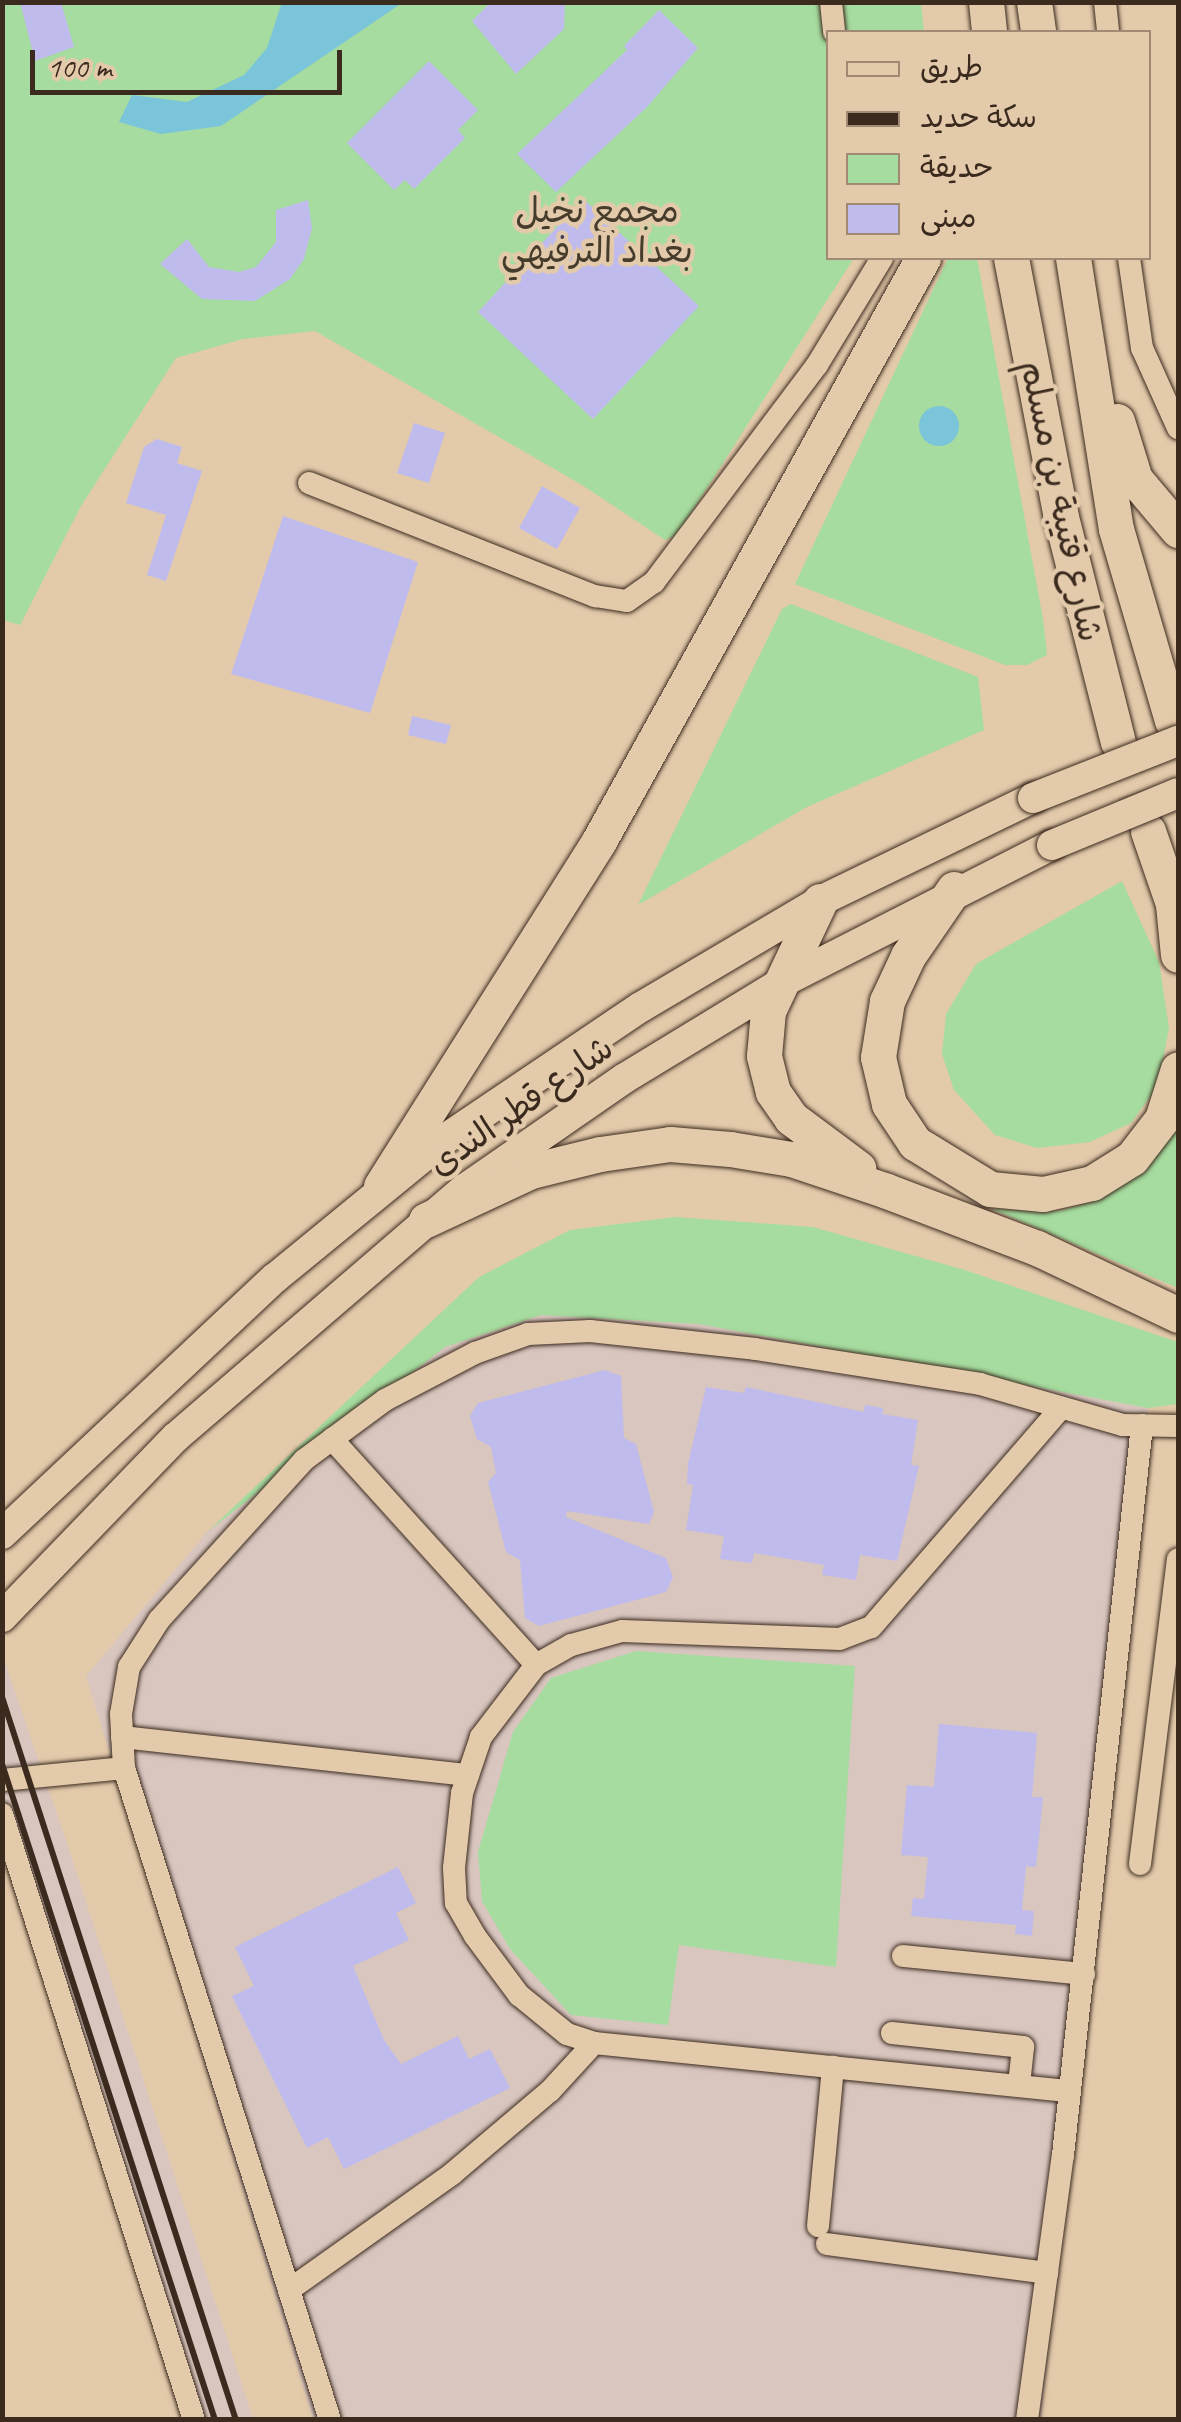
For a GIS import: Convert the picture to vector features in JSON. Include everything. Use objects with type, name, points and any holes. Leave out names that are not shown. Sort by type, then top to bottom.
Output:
[{"type":"highway","points":[[973,30],[974,2]]},
{"type":"highway","points":[[986,2],[989,30]]},
{"type":"highway","points":[[1034,2],[1038,30]]},
{"type":"highway","points":[[381,1186],[599,841],[922,260]]},
{"type":"highway","name":"شارع قتيبة بن مسلم","points":[[1011,260],[1060,513],[1118,742]]},
{"type":"highway","points":[[1075,273],[1135,479],[1178,530]]},
{"type":"highway","name":"شارع قتيبة بن مسلم","points":[[1075,273],[1116,529],[1175,731]]},
{"type":"highway","points":[[1148,831],[1176,910],[1178,955]]},
{"type":"highway","points":[[954,889],[908,956],[887,1001],[878,1057],[889,1104],[914,1143],[990,1189],[1044,1194],[1092,1183],[1132,1158],[1162,1119],[1178,1070]]},
{"type":"highway","points":[[820,901],[768,1011],[764,1056],[773,1092],[791,1118],[830,1151],[909,1200]]},
{"type":"highway","points":[[426,1220],[530,1171],[670,1144],[791,1160],[1037,1248],[1178,1315]]},
{"type":"main road","name":"شارع قطر الندى","points":[[7,1529],[152,1389],[381,1186],[591,1039],[820,901],[1175,731]]},
{"type":"main road","name":"شارع قطر الندى","points":[[2,1617],[176,1437],[426,1220],[571,1114],[780,982],[954,889],[1178,793]]},
{"type":"street","points":[[832,2],[834,30]]},
{"type":"street","points":[[1105,2],[1108,30]]},
{"type":"street","points":[[309,484],[595,596],[627,601],[654,582],[805,380],[881,260]]},
{"type":"street","points":[[1129,260],[1142,348],[1178,428]]},
{"type":"street","points":[[330,2420],[124,1768],[122,1737],[128,1667],[159,1620],[304,1460],[385,1400],[475,1353],[528,1334],[590,1331],[980,1384],[1061,1408],[1142,1424],[1178,1426]]},
{"type":"street","points":[[1061,1408],[872,1627],[840,1639],[622,1631],[571,1645],[536,1665],[481,1738],[454,1838],[456,1903],[519,1995],[566,2034],[594,2043],[1070,2091]]},
{"type":"street","points":[[1027,2420],[1084,1974],[1142,1424]]},
{"type":"street","points":[[332,1439],[536,1665]]},
{"type":"street","points":[[1140,1864],[1178,1559]]},
{"type":"street","points":[[122,1737],[468,1775]]},
{"type":"street","points":[[2,1780],[124,1768]]},
{"type":"street","points":[[2,1814],[194,2420]]},
{"type":"street","points":[[903,1956],[1084,1974]]},
{"type":"street","points":[[892,2033],[1023,2047],[1019,2086]]},
{"type":"street","points":[[289,2290],[452,2174],[550,2091],[594,2043]]},
{"type":"street","points":[[833,2067],[822,2235],[1047,2273]]},
{"type":"shaded area","points":[[541,1315],[699,1324],[1148,1408],[1041,2419],[313,2419],[86,1676],[207,1532],[445,1347]]},
{"type":"shaded area","points":[[2,1654],[253,2419],[202,2419],[3,1799]]},
{"type":"green space","name":"مجمع نخيل بغداد الترفيهي","points":[[3,3],[921,3],[924,30],[826,30],[826,260],[853,260],[677,535],[665,540],[582,485],[315,331],[243,339],[176,358],[81,506],[20,625],[3,620]]},
{"type":"green space","points":[[947,260],[977,260],[1047,655],[1027,665],[1005,665],[795,584]]},
{"type":"green space","points":[[791,604],[978,677],[984,730],[807,807],[638,905],[782,609]]},
{"type":"green space","points":[[1122,881],[1159,962],[1169,1028],[1158,1086],[1131,1123],[1090,1142],[1037,1148],[995,1135],[954,1090],[942,1054],[946,1014],[976,964]]},
{"type":"green space","points":[[1178,1123],[1178,1288],[992,1209],[1059,1211],[1091,1202],[1147,1166]]},
{"type":"green space","points":[[675,1217],[813,1227],[965,1270],[1178,1342],[1178,1404],[1148,1408],[699,1324],[541,1315],[445,1347],[207,1532],[479,1277],[570,1230]]},
{"type":"green space","points":[[636,1651],[855,1666],[836,1967],[679,1945],[668,2025],[571,2015],[510,1949],[482,1901],[478,1852],[513,1732],[551,1678]]},
{"type":"water","points":[[282,2],[402,3],[221,126],[161,134],[119,122],[132,95],[187,102],[244,75],[267,48]]},
{"type":"water","points":[[939,406],[953,412],[959,426],[953,440],[939,446],[925,440],[919,426],[925,412]]},
{"type":"building","points":[[20,2],[61,2],[74,47],[35,61]]},
{"type":"building","points":[[491,2],[565,2],[564,29],[516,74],[472,21]]},
{"type":"building","points":[[659,10],[698,48],[646,108],[556,192],[517,154],[627,50],[624,46]]},
{"type":"building","points":[[429,61],[478,110],[458,130],[465,138],[414,189],[405,180],[394,190],[347,143]]},
{"type":"building","points":[[583,199],[699,306],[593,419],[478,312]]},
{"type":"building","points":[[308,200],[312,228],[304,259],[290,279],[255,301],[202,299],[160,264],[187,239],[209,267],[239,272],[256,267],[276,242],[276,210]]},
{"type":"building","points":[[414,423],[445,433],[429,483],[397,473]]},
{"type":"building","points":[[157,439],[182,447],[177,463],[202,471],[166,581],[147,575],[166,515],[126,503],[144,447]]},
{"type":"building","points":[[542,486],[580,508],[557,549],[519,528]]},
{"type":"building","points":[[283,516],[418,562],[370,713],[231,674]]},
{"type":"building","points":[[412,716],[451,725],[446,744],[408,735]]},
{"type":"building","points":[[605,1370],[621,1376],[624,1438],[636,1444],[654,1512],[649,1524],[567,1511],[566,1517],[666,1558],[673,1577],[666,1592],[539,1626],[525,1618],[520,1560],[506,1552],[488,1482],[496,1473],[491,1447],[477,1439],[470,1416],[478,1403]]},
{"type":"building","points":[[706,1387],[744,1393],[746,1387],[864,1412],[865,1405],[883,1408],[882,1414],[918,1420],[911,1465],[919,1466],[897,1561],[860,1555],[856,1580],[822,1575],[824,1565],[754,1553],[752,1563],[720,1559],[724,1536],[686,1530],[693,1485],[687,1484],[688,1464]]},
{"type":"building","points":[[939,1724],[1037,1733],[1032,1797],[1043,1797],[1036,1867],[1026,1866],[1022,1910],[1034,1911],[1032,1936],[1015,1934],[1016,1925],[911,1916],[913,1898],[924,1899],[928,1857],[901,1855],[907,1785],[934,1787]]},
{"type":"building","points":[[398,1867],[416,1903],[396,1913],[409,1940],[353,1966],[384,2040],[401,2064],[458,2036],[469,2059],[490,2049],[510,2088],[344,2169],[328,2137],[307,2148],[232,1996],[254,1986],[235,1947]]},
{"type":"tunnel","points":[[1118,742],[1148,831]]},
{"type":"railway","points":[[2,1697],[236,2420]]},
{"type":"railway","points":[[2,1764],[215,2420]]}]
